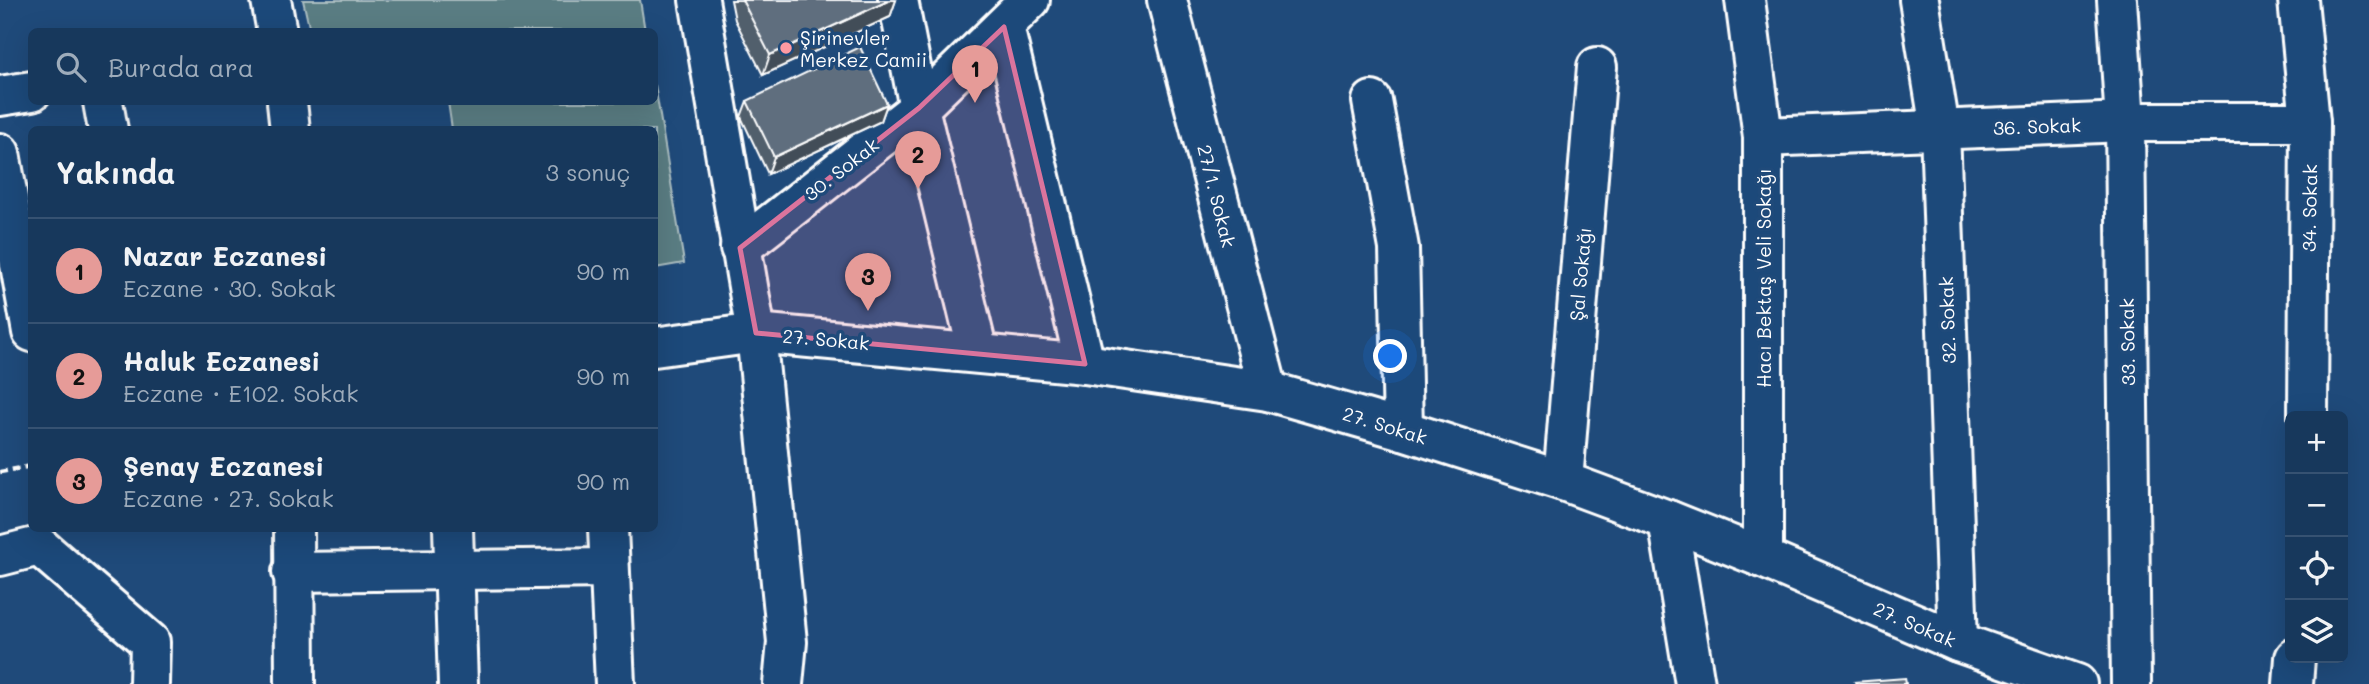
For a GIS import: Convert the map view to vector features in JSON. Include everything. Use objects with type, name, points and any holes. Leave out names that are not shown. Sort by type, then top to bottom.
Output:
[{"type":"street","points":[[271,0],[276,28]]},
{"type":"street","points":[[699,0],[756,333],[787,642],[783,684]]},
{"type":"street","points":[[898,0],[919,108],[978,353]]},
{"type":"street","name":"30. Sokak","points":[[740,248],[919,108],[1030,0]]},
{"type":"street","name":"27/1. Sokak","points":[[1167,0],[1268,391]]},
{"type":"street","name":"Hacı Bektaş Veli Sokağı","points":[[1745,0],[1763,137],[1763,558]]},
{"type":"street","name":"32. Sokak","points":[[1919,0],[1940,129],[1958,642]]},
{"type":"street","name":"33. Sokak","points":[[2117,0],[2125,122],[2131,684]]},
{"type":"street","name":"34. Sokak","points":[[2298,0],[2310,122],[2308,411]]},
{"type":"street","points":[[1004,27],[1085,364]]},
{"type":"street","name":"Şal Sokağı","points":[[1563,481],[1597,67]]},
{"type":"street","points":[[0,96],[28,92]]},
{"type":"street","points":[[1372,102],[1399,248],[1403,430]]},
{"type":"street","points":[[104,105],[107,126]]},
{"type":"street","points":[[287,105],[290,126]]},
{"type":"street","name":"36. Sokak","points":[[1763,137],[2125,122],[2310,122]]},
{"type":"street","points":[[0,153],[28,310]]},
{"type":"street","name":"27. Sokak","points":[[658,346],[756,333],[1085,364],[1268,391],[1563,481],[1763,558],[1958,642],[2077,684]]},
{"type":"street","points":[[1668,520],[1695,684]]},
{"type":"street","points":[[293,532],[296,684]]},
{"type":"street","points":[[453,532],[458,684]]},
{"type":"street","points":[[608,532],[615,684]]},
{"type":"street","points":[[0,555],[39,546],[150,642],[149,684]]},
{"type":"street","points":[[292,572],[609,568]]},
{"type":"street","points":[[2293,684],[2295,663]]},
{"type":"path","points":[[0,472],[28,467]]},
{"type":"highlighted area","points":[[1004,27],[1085,364],[756,333],[740,248],[919,108]]},
{"type":"green space","points":[[303,0],[640,0],[645,28],[309,28]]},
{"type":"green space","points":[[658,103],[684,263],[658,267],[658,126],[452,126],[448,105]]},
{"type":"building","points":[[742,0],[890,0],[770,55]]},
{"type":"building","points":[[860,47],[887,104],[774,157],[747,101]]},
{"type":"building","points":[[1905,678],[1906,684],[1855,682]]},
{"type":"place","name":"Şirinevler Merkez Camii","points":[[786,48]]},
{"type":"place","name":"Nazar Eczanesi","points":[[975,103]]},
{"type":"place","name":"Haluk Eczanesi","points":[[918,189]]},
{"type":"place","name":"Şenay Eczanesi","points":[[868,311]]}]
